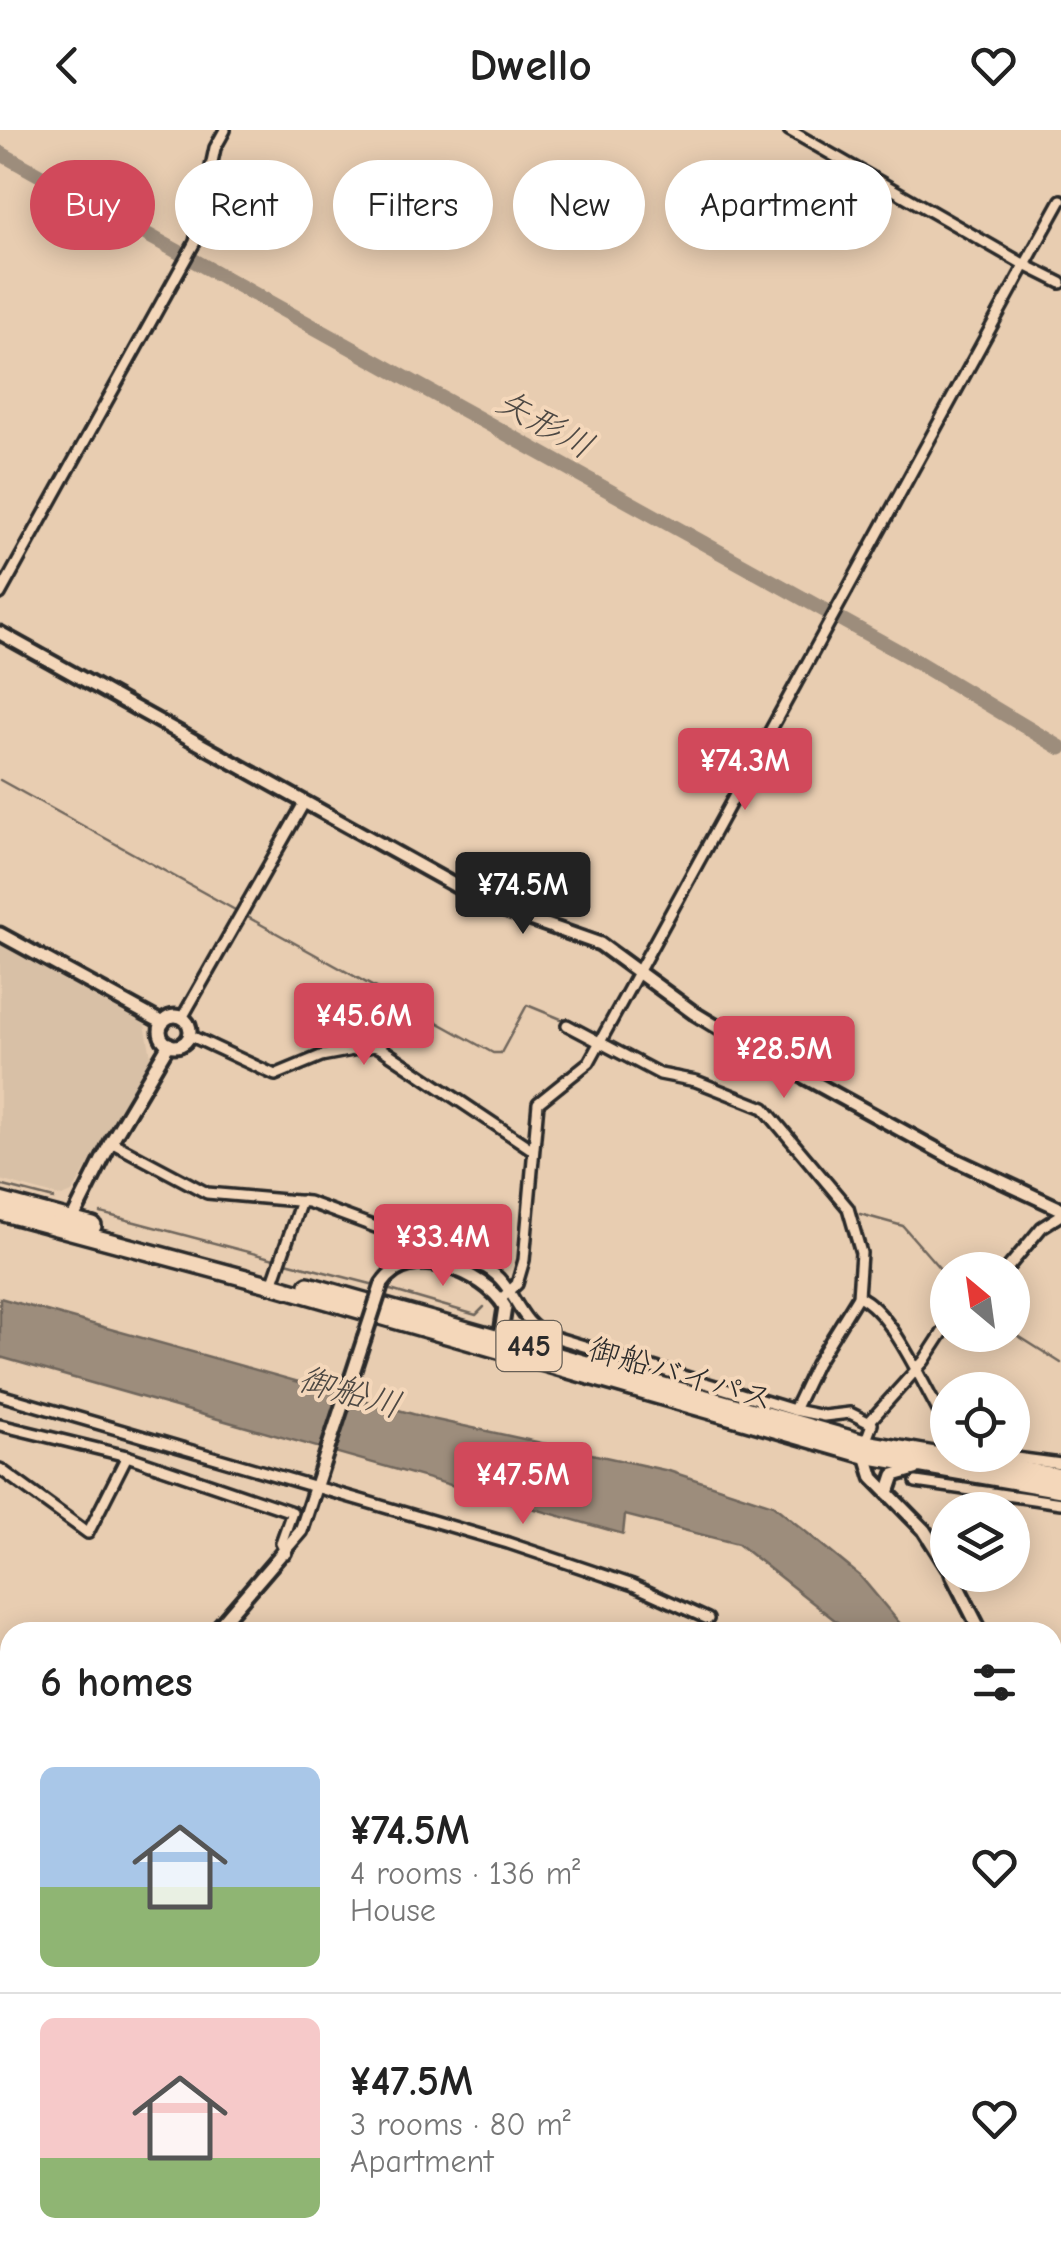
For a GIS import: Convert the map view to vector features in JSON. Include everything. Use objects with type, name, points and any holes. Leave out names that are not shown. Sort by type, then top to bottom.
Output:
[{"type":"highway","name":"御船バイパス","points":[[0,1201],[70,1225],[930,1468]]},
{"type":"highway","name":"御船バイパス","points":[[0,1212],[70,1225]]},
{"type":"highway","name":"御船バイパス","points":[[865,1449],[1061,1477]]},
{"type":"highway","name":"御船バイパス","points":[[948,1472],[1061,1490]]},
{"type":"street","points":[[0,594],[195,242],[214,148],[225,130]]},
{"type":"street","points":[[790,130],[1061,284]]},
{"type":"street","points":[[500,1300],[512,1290],[524,1260],[538,1103],[586,1065],[1061,200]]},
{"type":"street","points":[[0,633],[501,910],[600,944],[755,1050],[954,1160],[1061,1212],[1021,1252]]},
{"type":"street","points":[[182,1018],[304,803]]},
{"type":"street","points":[[0,934],[162,1023]]},
{"type":"street","points":[[170,1017],[182,1018],[190,1026],[190,1036],[179,1045],[169,1044],[160,1033],[162,1023],[170,1017]]},
{"type":"street","points":[[567,1025],[660,1074],[696,1081],[768,1112],[854,1218],[861,1253],[858,1296],[816,1364],[794,1410]]},
{"type":"street","points":[[190,1036],[274,1076],[321,1056],[374,1046],[533,1150]]},
{"type":"street","points":[[70,1225],[111,1142],[169,1044]]},
{"type":"street","points":[[111,1142],[214,1196],[301,1201],[346,1212],[486,1268],[512,1290],[525,1318],[538,1331],[794,1410],[824,1416],[850,1413],[870,1421]]},
{"type":"street","points":[[274,1281],[301,1201]]},
{"type":"street","points":[[223,1622],[301,1531],[320,1483],[382,1284],[394,1269],[419,1261],[449,1269],[500,1300],[506,1315],[500,1344]]},
{"type":"street","points":[[858,1296],[881,1313],[930,1395]]},
{"type":"street","points":[[930,1350],[870,1421],[865,1449],[873,1478],[930,1540]]},
{"type":"street","points":[[0,1395],[320,1483],[633,1585],[708,1619]]},
{"type":"street","points":[[0,1425],[85,1450],[127,1456],[292,1512],[281,1543],[286,1553]]},
{"type":"street","points":[[0,1468],[88,1534],[127,1456]]},
{"type":"street","points":[[1030,1460],[1061,1464]]},
{"type":"street","points":[[888,1493],[891,1478],[905,1469],[930,1470]]},
{"type":"street","points":[[916,1482],[1061,1503]]},
{"type":"street","points":[[961,1592],[976,1622]]},
{"type":"shaded area","points":[[0,943],[145,1024],[151,1056],[72,1193],[62,1197],[0,1180]]},
{"type":"shaded area","points":[[0,1298],[427,1418],[669,1471],[773,1505],[860,1576],[899,1622],[837,1622],[738,1544],[625,1515],[623,1534],[0,1357]]},
{"type":"waterway","name":"矢形川","points":[[0,153],[907,656],[1061,748]]},
{"type":"waterway","points":[[0,780],[237,911]]},
{"type":"waterway","points":[[244,915],[493,1053],[501,1053],[527,1005],[566,1021]]},
{"type":"waterway","points":[[605,1039],[656,1066],[700,1076],[764,1103]]},
{"type":"waterway","points":[[831,1181],[852,1206]]},
{"type":"waterway","points":[[0,1185],[54,1199]]},
{"type":"waterway","points":[[101,1213],[278,1260]]},
{"type":"waterway","points":[[860,1214],[903,1226],[930,1257]]},
{"type":"waterway","points":[[286,1262],[375,1285]]},
{"type":"waterway","points":[[387,1289],[476,1315],[484,1307]]},
{"type":"waterway","points":[[1030,1343],[1061,1363]]},
{"type":"water label","name":"御船川","points":[[350,1392]]}]
